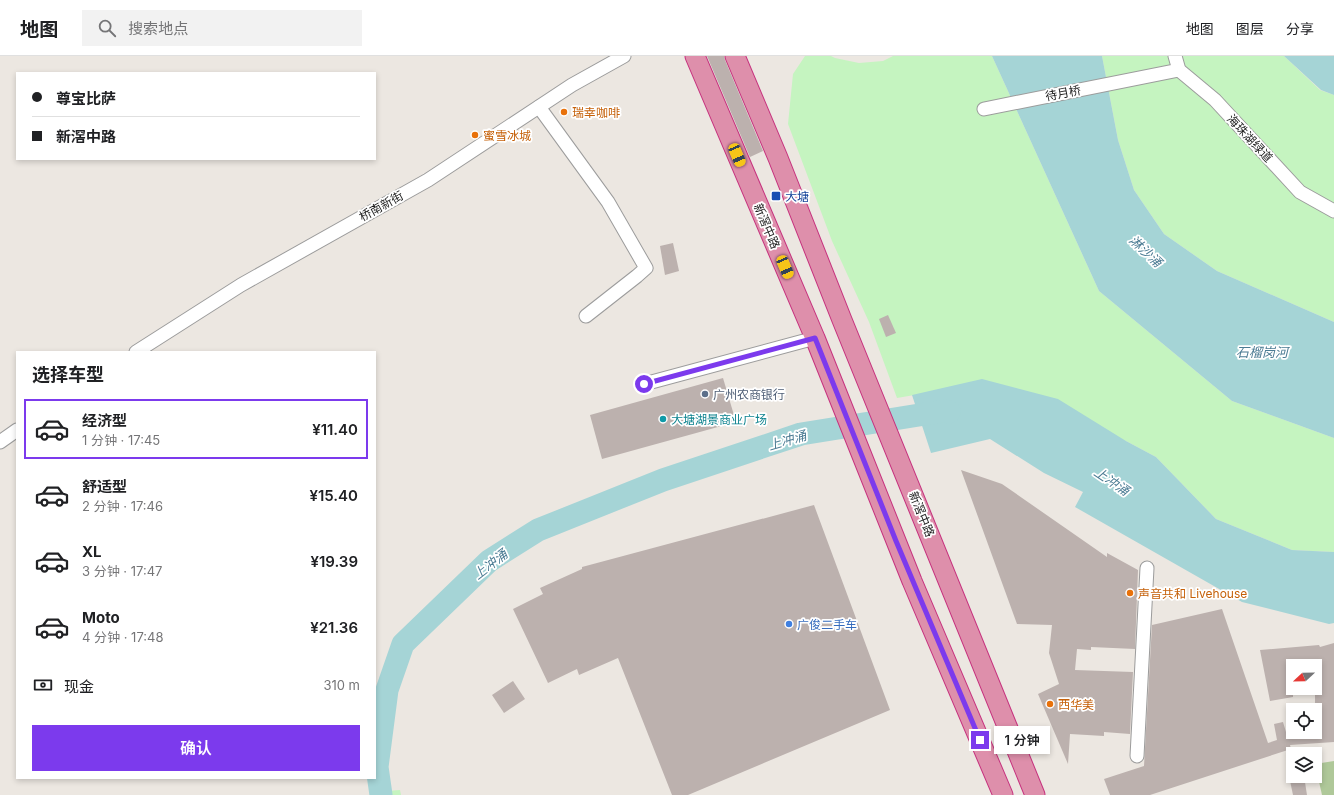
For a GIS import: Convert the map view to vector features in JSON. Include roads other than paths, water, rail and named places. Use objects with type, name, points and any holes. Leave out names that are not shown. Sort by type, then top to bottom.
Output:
[{"type":"highway","name":"新滘中路","points":[[695,56],[815,338],[912,581],[1003,795]]},
{"type":"highway","name":"新滘中路","points":[[735,56],[778,158],[842,320],[876,400],[1035,794]]},
{"type":"highway","points":[[992,769],[999,795]]},
{"type":"street","name":"桥南新街","points":[[138,351],[241,285],[428,180],[572,85],[624,56]]},
{"type":"street","points":[[1175,56],[1179,70]]},
{"type":"street","name":"待月桥","points":[[984,109],[1179,70]]},
{"type":"street","name":"海珠湖绿道","points":[[1179,70],[1215,100],[1300,192],[1334,211]]},
{"type":"street","points":[[539,107],[608,202],[646,268],[586,316]]},
{"type":"street","points":[[644,384],[815,338]]},
{"type":"street","points":[[0,442],[16,431]]},
{"type":"street","points":[[1137,756],[1147,568]]},
{"type":"water","name":"石榴岗河","points":[[992,56],[1102,56],[1118,140],[1134,190],[1164,234],[1217,271],[1334,322],[1334,438],[1232,401],[1099,291]]},
{"type":"water","points":[[1284,56],[1334,56],[1334,95],[1321,90]]},
{"type":"water","points":[[982,379],[1058,399],[1126,441],[1156,457],[1216,519],[1292,550],[1334,552],[1334,623],[1329,624],[1242,602],[1075,507],[1083,492],[1044,473],[990,439],[931,453],[912,395]]},
{"type":"waterway","name":"上冲涌","points":[[381,795],[377,767],[387,690],[403,644],[489,561],[538,530],[663,480],[801,434],[944,411],[949,412]]},
{"type":"place","name":"瑞幸咖啡","points":[[564,112]]},
{"type":"place","name":"蜜雪冰城","points":[[475,135]]},
{"type":"place","name":"大塘","points":[[776,196]]},
{"type":"place","name":"广州农商银行","points":[[705,394]]},
{"type":"place","name":"大塘湖景商业广场","points":[[663,419]]},
{"type":"place","name":"声音共和 Livehouse","points":[[1130,593]]},
{"type":"place","name":"广俊二手车","points":[[789,624]]},
{"type":"place","name":"西华美","points":[[1050,704]]},
{"type":"water label","name":"淋沙涌","points":[[1146,251]]}]
